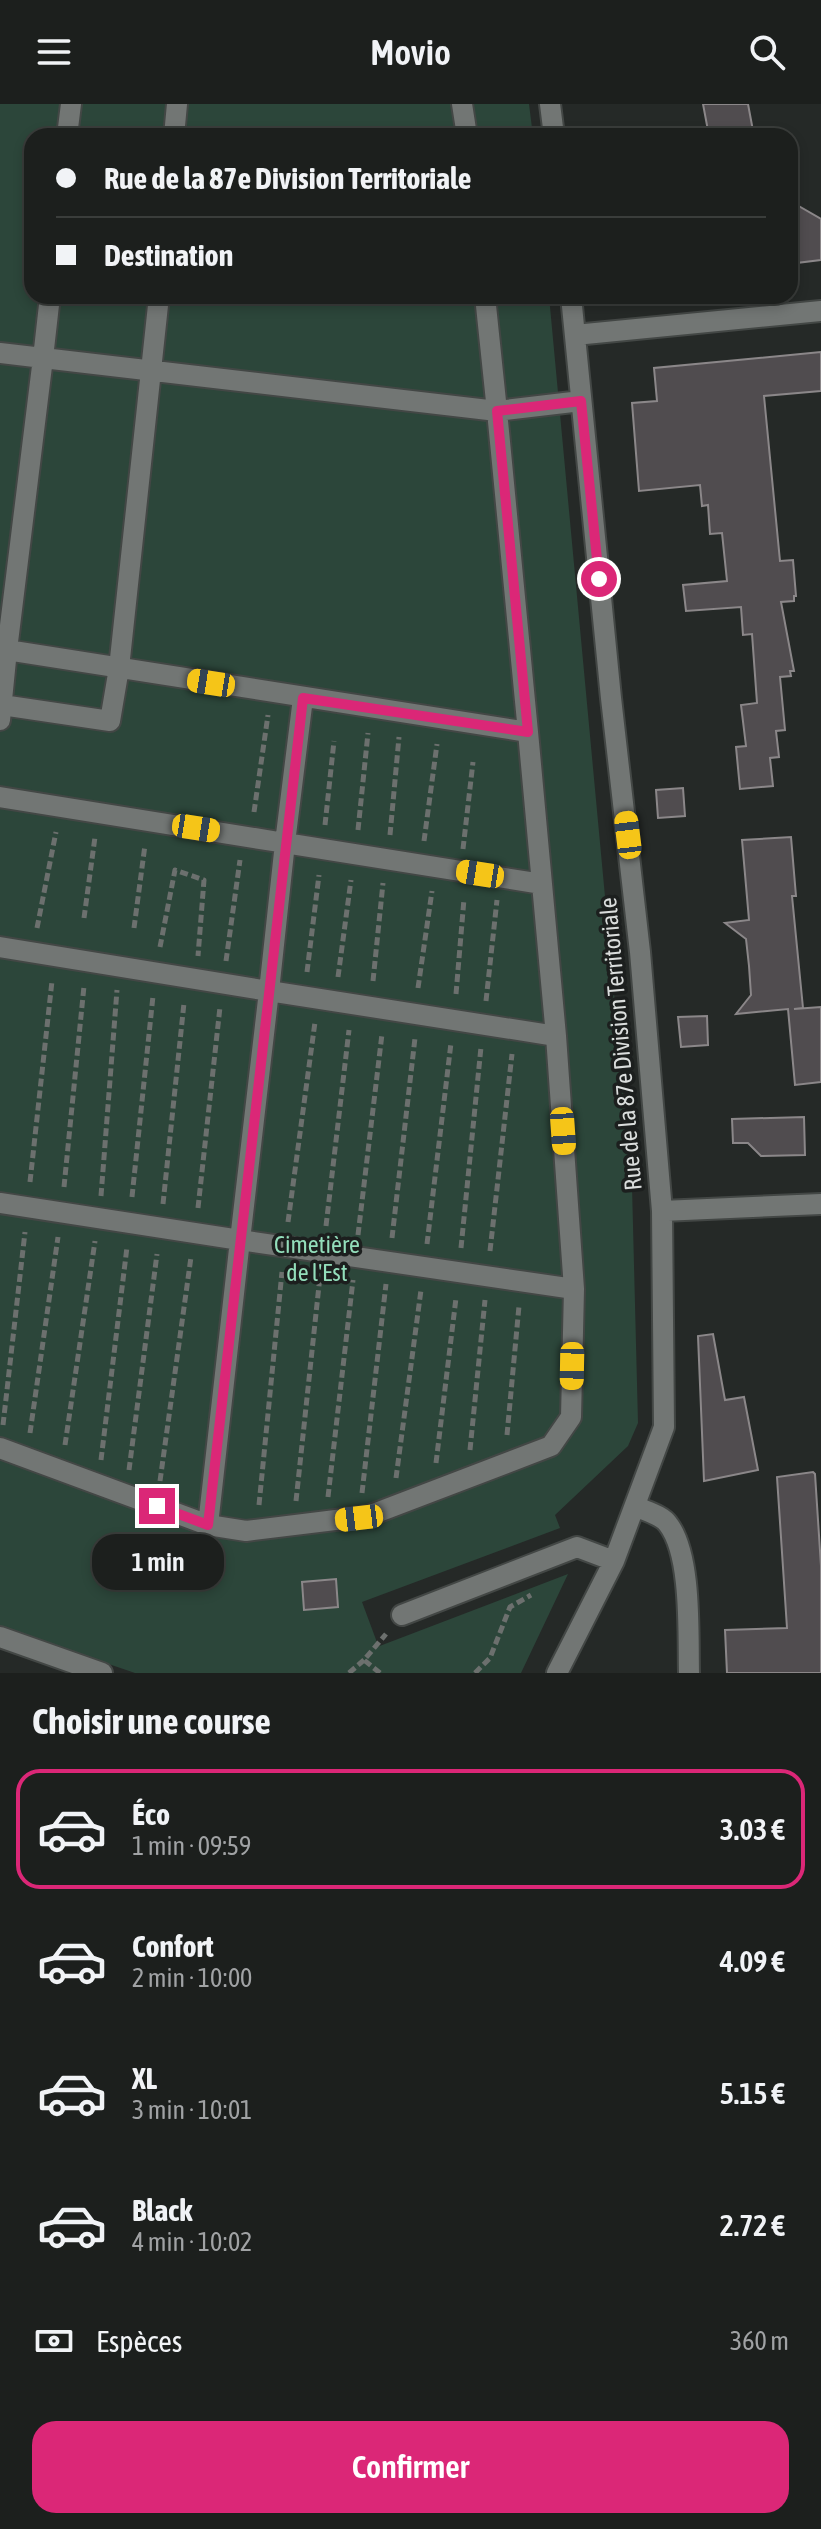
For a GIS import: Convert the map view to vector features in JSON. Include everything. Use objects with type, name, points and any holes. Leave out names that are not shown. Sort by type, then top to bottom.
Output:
[{"type":"street","points":[[68,128],[71,104]]},
{"type":"street","points":[[175,128],[177,104]]},
{"type":"street","points":[[462,104],[466,128]]},
{"type":"street","points":[[550,104],[553,128]]},
{"type":"street","points":[[49,304],[3,649],[1,712],[110,721],[119,668],[158,304]]},
{"type":"street","points":[[0,1448],[208,1525],[246,1531],[368,1516],[551,1446],[571,1417],[574,1289],[556,1036],[486,304]]},
{"type":"street","name":"Rue de la 87e Division Territoriale","points":[[557,1673],[614,1561],[664,1427],[662,1211],[634,892],[611,698],[572,304]]},
{"type":"street","points":[[575,335],[821,311]]},
{"type":"street","points":[[0,353],[497,411],[581,401]]},
{"type":"street","points":[[3,649],[528,732]]},
{"type":"street","points":[[208,1525],[303,698]]},
{"type":"street","points":[[0,797],[542,884]]},
{"type":"street","points":[[0,947],[453,1022],[556,1036]]},
{"type":"street","points":[[0,1203],[61,1216],[130,1223],[574,1289]]},
{"type":"street","points":[[662,1211],[821,1204]]},
{"type":"street","points":[[635,1506],[666,1521],[679,1543],[686,1585],[689,1673]]},
{"type":"street","points":[[402,1615],[577,1547],[614,1561]]},
{"type":"street","points":[[0,1637],[102,1673]]},
{"type":"path","points":[[157,1506],[195,1233],[223,984],[272,693]]},
{"type":"path","points":[[293,1526],[323,1252],[355,854],[371,708]]},
{"type":"path","points":[[390,836],[401,713]]},
{"type":"path","points":[[359,1518],[416,1014],[441,719]]},
{"type":"path","points":[[325,1522],[355,1257],[344,1004],[323,848],[334,741]]},
{"type":"path","points":[[460,871],[473,762]]},
{"type":"path","points":[[84,918],[99,813]]},
{"type":"path","points":[[134,928],[148,821]]},
{"type":"path","points":[[32,953],[57,829]]},
{"type":"path","points":[[257,1530],[284,1247],[344,1004],[385,859]]},
{"type":"path","points":[[98,1484],[130,1223],[155,972],[175,870],[204,880],[198,958]]},
{"type":"path","points":[[432,1491],[459,1273],[500,877]]},
{"type":"path","points":[[392,1507],[424,1267],[464,899]]},
{"type":"path","points":[[0,1448],[55,956]]},
{"type":"path","points":[[26,1458],[61,1216],[86,961]]},
{"type":"path","points":[[64,1451],[99,1219],[119,967]]},
{"type":"path","points":[[125,1495],[161,1228],[187,978]]},
{"type":"path","points":[[467,1478],[515,1029]]},
{"type":"path","points":[[506,1445],[521,1281]]},
{"type":"path","points":[[475,1673],[490,1658],[510,1607],[535,1593]]},
{"type":"path","points":[[349,1673],[402,1615]]},
{"type":"path","points":[[364,1660],[380,1673]]},
{"type":"green space","name":"Cimetière de l'Est","points":[[0,104],[529,104],[532,128],[24,128],[24,304],[550,304],[632,1186],[638,1423],[628,1446],[555,1515],[560,1528],[362,1602],[377,1647],[568,1574],[521,1673],[135,1673],[0,1627]]},
{"type":"building","points":[[703,104],[748,104],[752,128],[708,128]]},
{"type":"building","points":[[798,206],[821,219],[821,260],[798,263]]},
{"type":"building","points":[[821,352],[821,391],[764,396],[780,561],[793,560],[796,596],[794,601],[781,602],[794,671],[790,671],[791,676],[780,677],[785,730],[776,731],[779,757],[770,758],[773,786],[740,789],[736,747],[746,746],[741,705],[757,703],[752,634],[743,635],[741,607],[686,611],[683,585],[727,581],[722,533],[710,534],[708,505],[702,506],[700,485],[639,491],[632,403],[657,401],[654,368]]},
{"type":"building","points":[[683,788],[685,816],[658,818],[656,790]]},
{"type":"building","points":[[791,837],[796,896],[792,896],[803,1008],[794,1009],[821,1007],[821,1082],[795,1085],[788,1009],[736,1014],[751,995],[746,939],[725,923],[749,920],[742,840]]},
{"type":"building","points":[[707,1016],[708,1045],[681,1047],[678,1017]]},
{"type":"building","points":[[804,1117],[805,1155],[761,1156],[748,1143],[733,1143],[732,1119]]},
{"type":"building","points":[[713,1334],[725,1400],[744,1397],[758,1470],[704,1481],[698,1336]]},
{"type":"building","points":[[813,1472],[821,1566],[821,1673],[727,1673],[725,1630],[787,1628],[777,1477]]},
{"type":"building","points":[[336,1579],[338,1607],[304,1610],[302,1582]]},
{"type":"route","points":[[157,1506],[208,1525],[303,698],[528,732],[497,411],[581,401],[599,579]]}]
